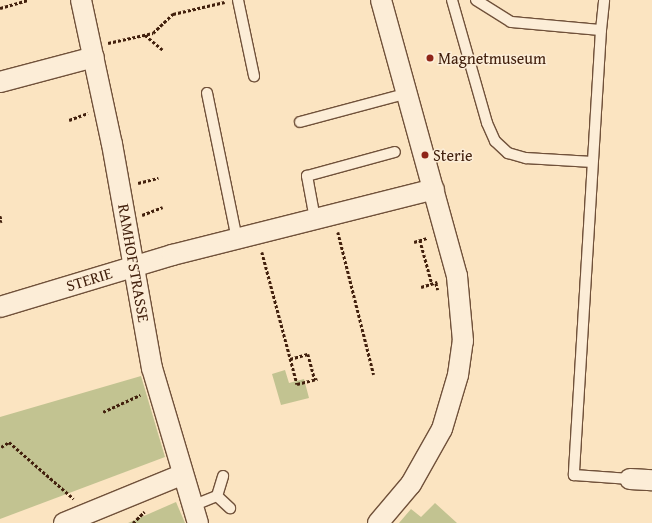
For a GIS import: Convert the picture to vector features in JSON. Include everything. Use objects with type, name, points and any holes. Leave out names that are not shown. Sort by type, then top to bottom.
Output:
[{"type":"street","name":"RAMHOFSTRASSE","points":[[81,0],[93,52],[135,265],[157,388],[181,475],[195,515]]},
{"type":"street","points":[[378,523],[411,484],[442,429],[458,375],[463,341],[457,276],[408,93],[381,0]]},
{"type":"street","points":[[0,82],[93,52]]},
{"type":"street","name":"STERIE","points":[[0,307],[135,265],[434,189]]},
{"type":"street","points":[[64,523],[181,475]]},
{"type":"street","points":[[630,479],[652,480]]},
{"type":"lane","points":[[452,0],[487,122],[495,141],[508,153],[526,158],[592,162]]},
{"type":"lane","points":[[476,0],[511,22],[600,30]]},
{"type":"lane","points":[[604,0],[600,30],[574,475],[630,479]]},
{"type":"lane","points":[[233,1],[254,76]]},
{"type":"lane","points":[[207,93],[236,239]]},
{"type":"lane","points":[[300,122],[408,93]]},
{"type":"lane","points":[[324,217],[307,176],[395,152]]},
{"type":"lane","points":[[195,515],[217,496],[223,476]]},
{"type":"lane","points":[[217,496],[230,508]]},
{"type":"path","points":[[0,8],[28,0]]},
{"type":"path","points":[[93,52],[153,33],[173,14],[233,1]]},
{"type":"path","points":[[144,35],[163,50]]},
{"type":"path","points":[[0,216],[2,221],[0,222]]},
{"type":"path","points":[[324,217],[374,375]]},
{"type":"path","points":[[257,234],[290,359],[297,384],[316,379],[308,354],[290,359]]},
{"type":"path","points":[[420,240],[432,284]]},
{"type":"path","points":[[103,412],[125,400],[157,388]]},
{"type":"path","points":[[1,447],[9,442],[89,512]]},
{"type":"green space","points":[[285,370],[289,383],[304,379],[309,398],[281,405],[272,374]]},
{"type":"green space","points":[[141,376],[165,457],[0,519],[0,417]]},
{"type":"green space","points":[[176,502],[185,523],[128,523]]},
{"type":"green space","points":[[435,503],[457,523],[399,523],[411,509],[421,517]]},
{"type":"place","name":"Magnetmuseum","points":[[430,58]]},
{"type":"place","name":"Sterie","points":[[425,155]]}]
